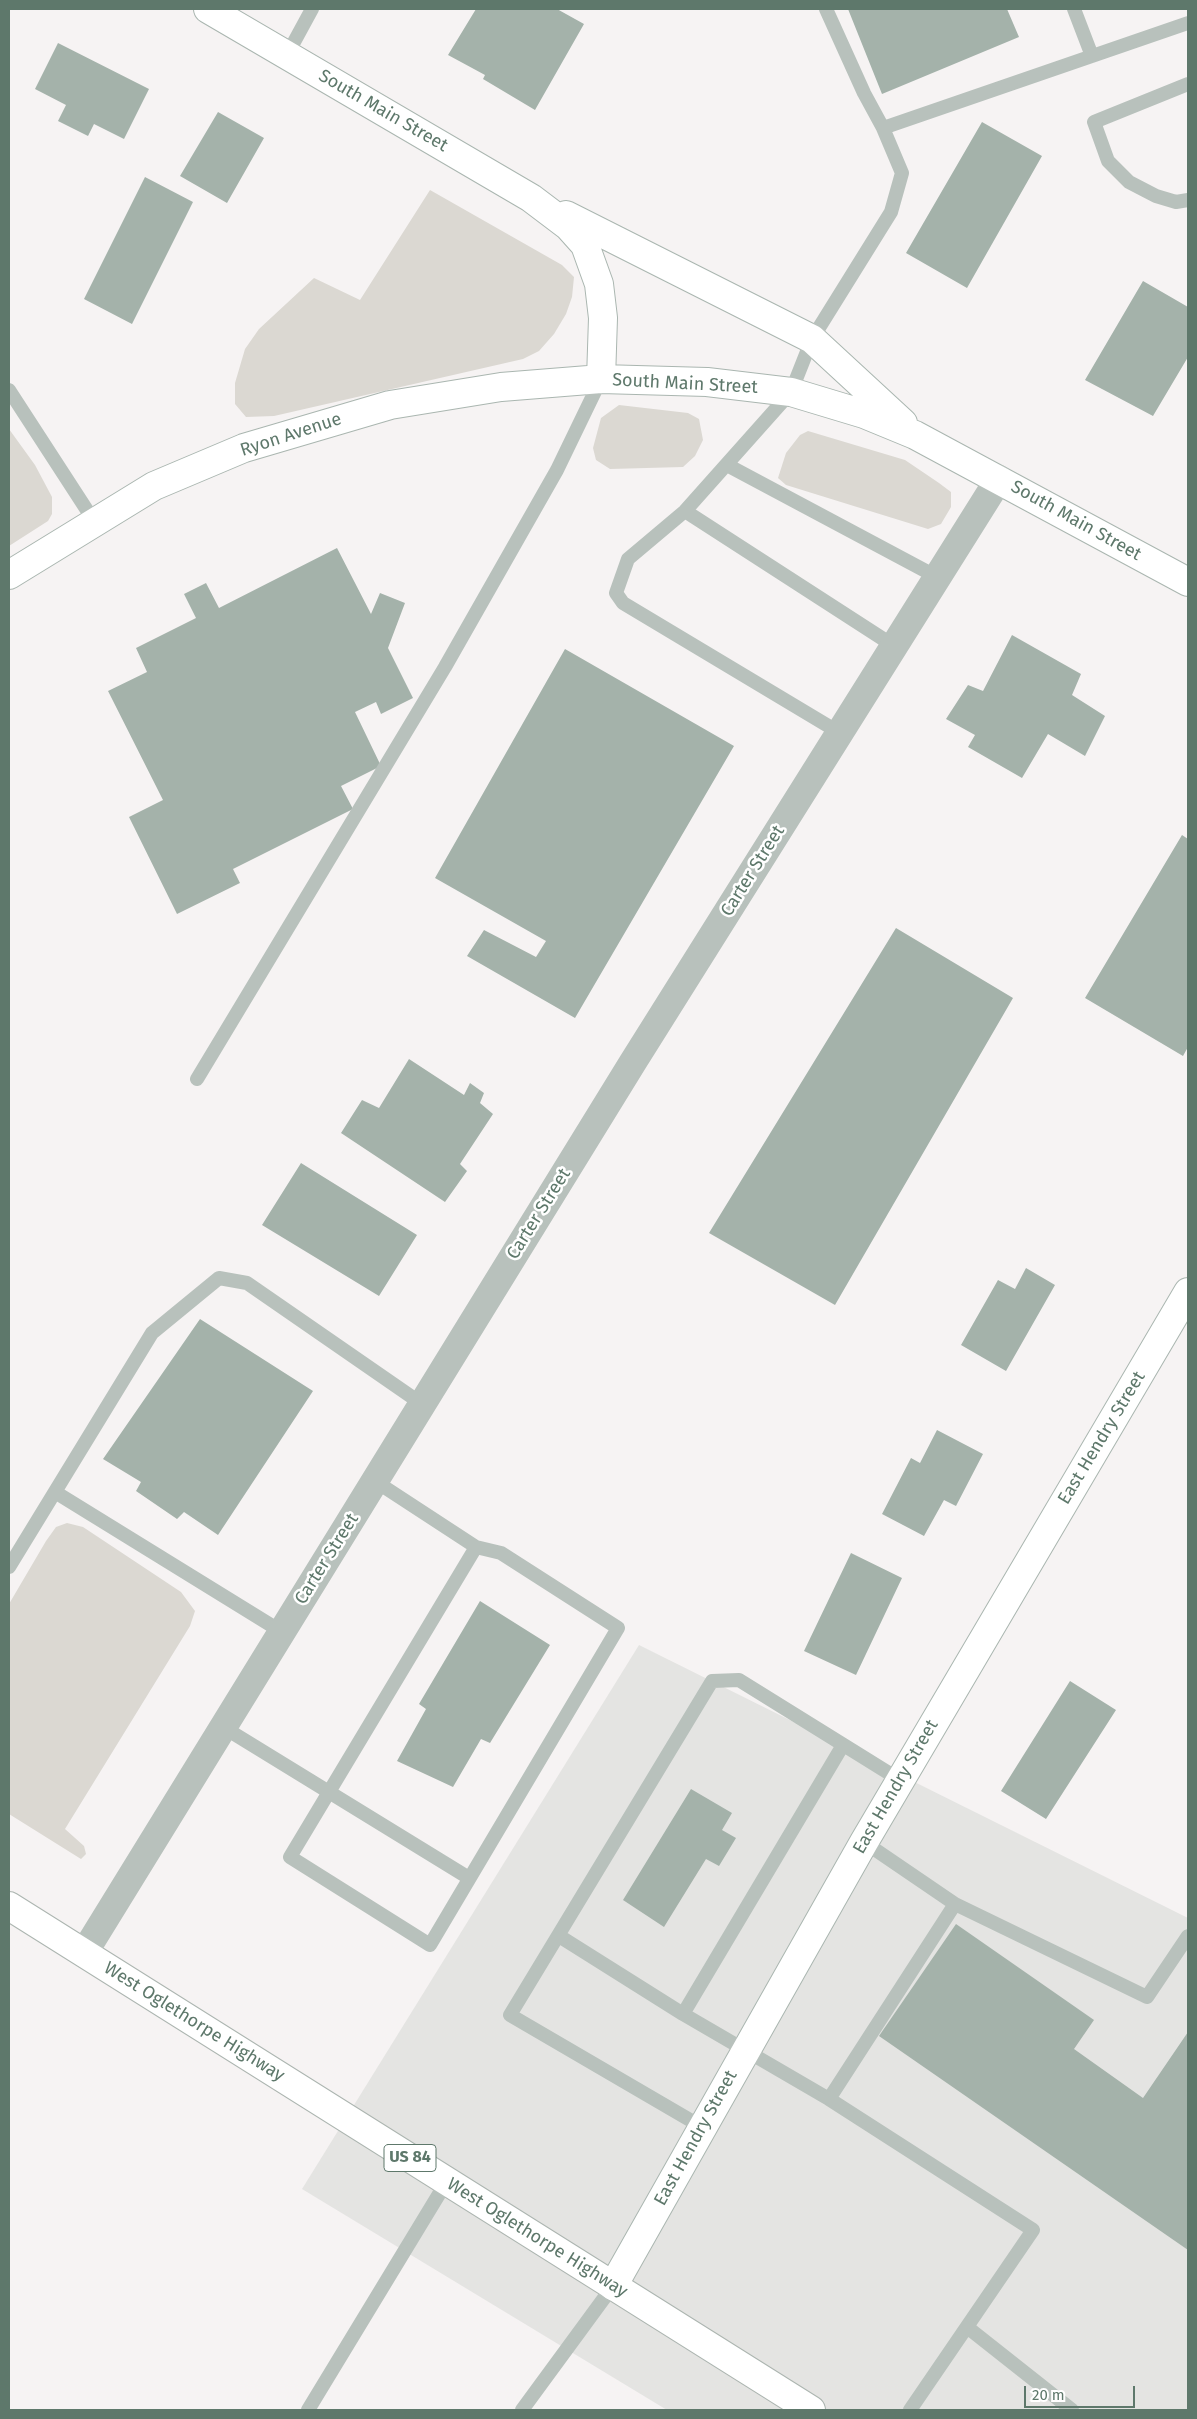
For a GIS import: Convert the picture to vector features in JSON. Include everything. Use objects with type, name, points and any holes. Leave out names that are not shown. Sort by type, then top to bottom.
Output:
[{"type":"main road","name":"South Main Street","points":[[208,9],[531,198],[568,226],[585,245],[599,284],[603,318],[601,379],[707,382],[791,392],[864,414],[915,434],[1188,582]]},
{"type":"main road","points":[[531,198],[812,339],[915,434]]},
{"type":"main road","name":"Ryon Avenue","points":[[9,575],[94,521],[154,486],[244,448],[313,426],[390,405],[501,387],[601,379]]},
{"type":"main road","name":"East Hendry Street","points":[[613,2286],[864,1842],[1188,1292]]},
{"type":"main road","name":"West Oglethorpe Highway","points":[[9,1906],[811,2410]]},
{"type":"street","name":"Carter Street","points":[[84,1953],[633,1062],[999,479]]},
{"type":"lane","points":[[287,55],[312,9]]},
{"type":"lane","points":[[826,9],[864,93],[883,128],[902,173],[891,212],[812,339],[791,392],[685,511],[628,559],[616,593],[623,603],[840,733]]},
{"type":"lane","points":[[1074,9],[1092,56]]},
{"type":"lane","points":[[883,128],[1188,23]]},
{"type":"lane","points":[[1188,84],[1094,122],[1108,161],[1129,182],[1162,198],[1176,202],[1188,200]]},
{"type":"lane","points":[[198,1080],[450,658],[558,470],[601,379]]},
{"type":"lane","points":[[9,390],[94,521]]},
{"type":"lane","points":[[727,465],[937,577]]},
{"type":"lane","points":[[685,511],[894,646]]},
{"type":"lane","points":[[9,1567],[152,1333],[219,1278],[247,1283],[422,1404]]},
{"type":"lane","points":[[375,1481],[476,1547],[501,1553],[618,1628],[430,1945],[290,1857],[476,1547]]},
{"type":"lane","points":[[55,1492],[282,1632]]},
{"type":"lane","points":[[702,2127],[510,2015],[712,1681],[739,1680],[900,1780]]},
{"type":"lane","points":[[223,1727],[469,1878]]},
{"type":"lane","points":[[683,2014],[843,1745]]},
{"type":"lane","points":[[864,1842],[955,1904],[1147,1997],[1188,1936]]},
{"type":"lane","points":[[829,2098],[955,1904]]},
{"type":"lane","points":[[559,1936],[683,2014],[829,2098],[1033,2230],[910,2410]]},
{"type":"lane","points":[[308,2410],[447,2181]]},
{"type":"lane","points":[[522,2410],[613,2286]]},
{"type":"lane","points":[[967,2327],[1072,2410]]},
{"type":"shaded area","points":[[430,190],[562,265],[574,277],[572,297],[566,314],[554,334],[539,351],[523,359],[274,416],[246,417],[235,404],[235,383],[245,349],[259,329],[314,278],[360,300]]},
{"type":"shaded area","points":[[619,405],[688,413],[699,419],[703,440],[695,456],[683,467],[610,469],[596,460],[593,448],[601,418]]},
{"type":"shaded area","points":[[9,429],[35,465],[52,497],[52,514],[48,521],[9,546]]},
{"type":"shaded area","points":[[808,431],[905,460],[939,483],[951,492],[951,507],[941,524],[928,529],[786,485],[778,478],[786,453],[800,435]]},
{"type":"shaded area","points":[[67,1523],[83,1527],[181,1592],[195,1611],[190,1626],[65,1829],[84,1846],[86,1854],[81,1859],[9,1814],[9,1604],[56,1527]]},
{"type":"shaded area","points":[[639,1645],[1188,1918],[1188,2410],[667,2410],[302,2189]]},
{"type":"building","points":[[476,9],[557,9],[584,24],[535,110],[483,79],[485,75],[448,55]]},
{"type":"building","points":[[848,9],[1007,9],[1019,37],[882,94]]},
{"type":"building","points":[[58,43],[149,89],[124,139],[94,124],[88,136],[58,121],[66,105],[35,89]]},
{"type":"building","points":[[218,112],[264,138],[227,203],[180,176]]},
{"type":"building","points":[[982,122],[1042,156],[967,288],[906,253]]},
{"type":"building","points":[[145,177],[193,202],[132,324],[84,299]]},
{"type":"building","points":[[1143,281],[1188,307],[1188,357],[1153,416],[1085,380]]},
{"type":"building","points":[[337,548],[371,614],[380,593],[405,603],[388,648],[413,698],[381,714],[376,702],[355,712],[381,766],[341,786],[353,809],[233,869],[240,883],[177,914],[129,817],[163,800],[108,691],[147,672],[136,648],[196,618],[184,594],[206,583],[219,608]]},
{"type":"building","points":[[1012,635],[1081,674],[1072,695],[1105,716],[1085,756],[1048,734],[1022,778],[968,747],[975,735],[946,719],[968,685],[983,691]]},
{"type":"building","points":[[565,649],[734,746],[575,1018],[467,956],[484,930],[536,957],[546,941],[435,878]]},
{"type":"building","points":[[1182,835],[1188,839],[1188,1047],[1183,1056],[1085,998]]},
{"type":"building","points":[[896,928],[1013,998],[835,1305],[709,1233]]},
{"type":"building","points":[[409,1059],[464,1095],[470,1083],[484,1093],[480,1103],[493,1114],[460,1164],[467,1171],[445,1202],[341,1133],[362,1100],[379,1108]]},
{"type":"building","points":[[301,1163],[417,1235],[379,1296],[262,1225]]},
{"type":"building","points":[[1026,1268],[1055,1285],[1006,1371],[961,1345],[998,1280],[1015,1289]]},
{"type":"building","points":[[200,1319],[313,1391],[218,1535],[184,1512],[177,1519],[136,1491],[141,1482],[103,1459]]},
{"type":"building","points":[[937,1430],[983,1454],[956,1506],[944,1500],[924,1536],[882,1514],[911,1458],[920,1463]]},
{"type":"building","points":[[851,1553],[902,1578],[856,1675],[804,1651]]},
{"type":"building","points":[[480,1601],[550,1645],[490,1743],[481,1739],[453,1787],[397,1761],[426,1709],[419,1704]]},
{"type":"building","points":[[1070,1681],[1116,1710],[1046,1819],[1001,1791]]},
{"type":"building","points":[[691,1789],[732,1813],[722,1830],[736,1838],[719,1866],[706,1859],[664,1927],[623,1900]]},
{"type":"building","points":[[956,1924],[1094,2020],[1074,2049],[1143,2098],[1188,2032],[1188,2250],[879,2036]]}]
